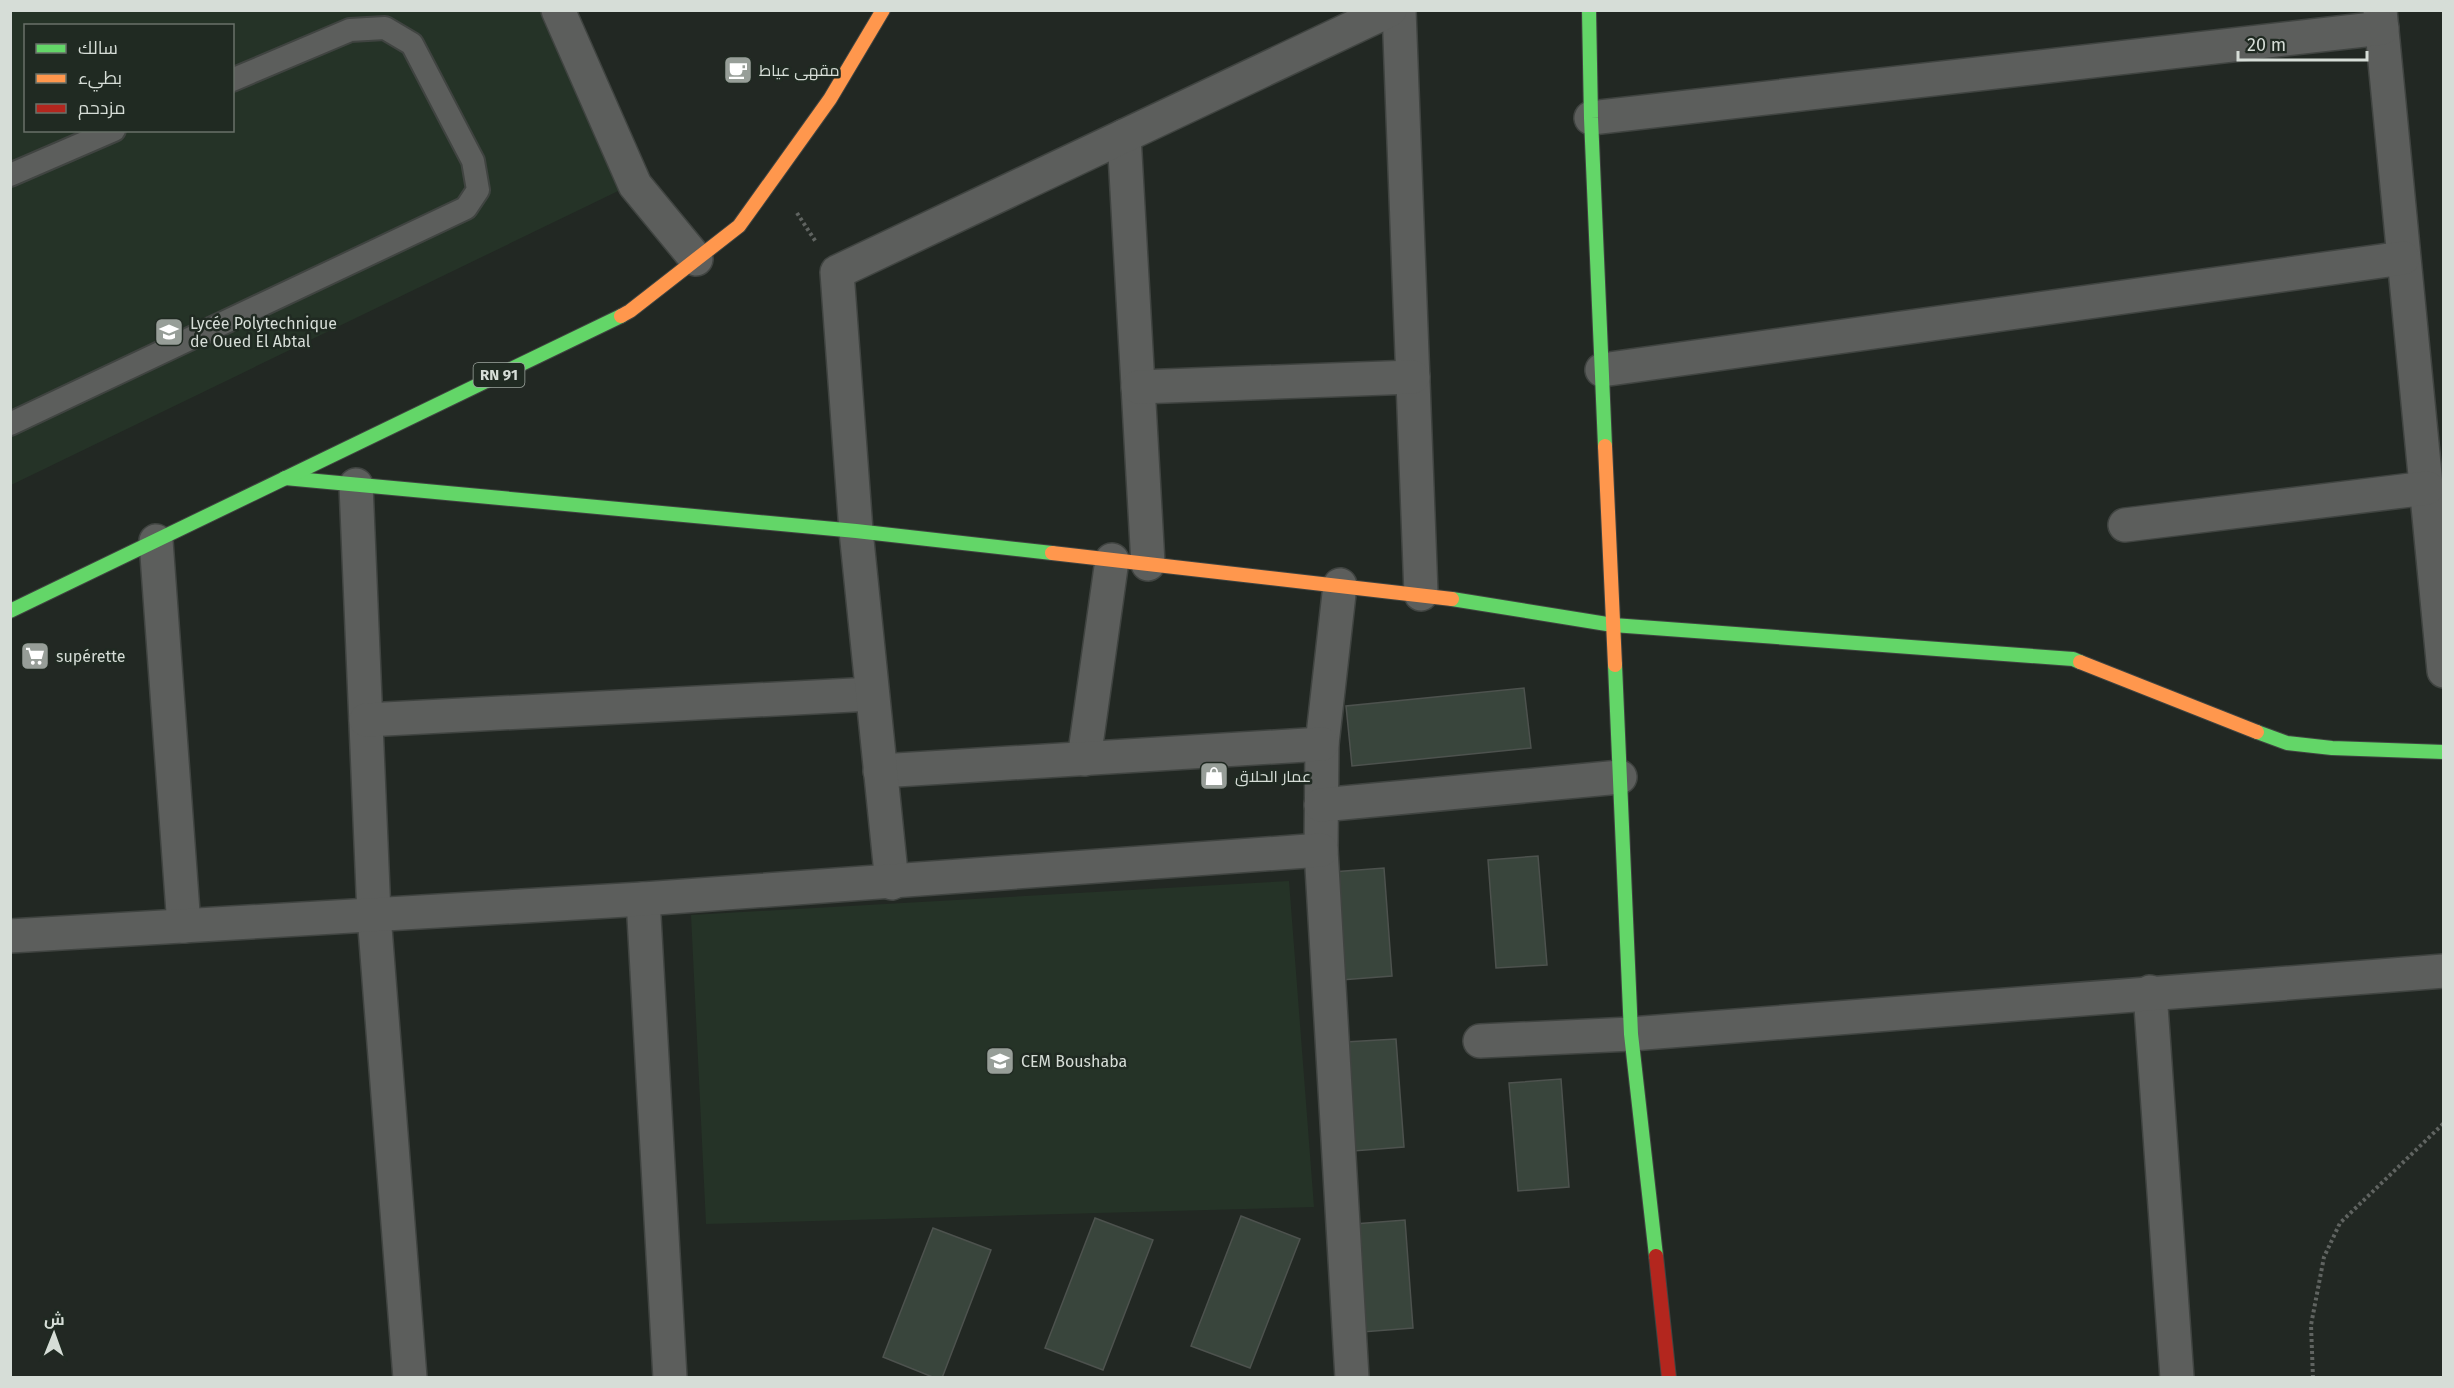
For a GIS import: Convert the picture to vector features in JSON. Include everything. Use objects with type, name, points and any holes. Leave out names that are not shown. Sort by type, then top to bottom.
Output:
[{"type":"street","points":[[558,10],[635,185],[696,259]]},
{"type":"street","name":"RN 91","points":[[10,611],[630,311],[739,226],[830,99],[883,10]]},
{"type":"street","points":[[892,883],[856,531],[837,272],[1390,10]]},
{"type":"street","points":[[1399,10],[1420,594]]},
{"type":"street","points":[[1589,10],[1591,118],[1631,1034],[1669,1377]]},
{"type":"street","points":[[1591,118],[2381,20],[2444,671]]},
{"type":"street","points":[[1124,136],[1148,564]]},
{"type":"street","points":[[1602,370],[2403,258]]},
{"type":"street","points":[[1138,387],[1413,377]]},
{"type":"street","points":[[285,478],[856,531],[1420,594],[1613,625],[2073,659],[2234,724],[2287,742],[2332,748],[2444,752]]},
{"type":"street","points":[[356,485],[374,915],[410,1377]]},
{"type":"street","points":[[2125,525],[2427,488]]},
{"type":"street","points":[[156,541],[184,926]]},
{"type":"street","points":[[1084,759],[1112,560]]},
{"type":"street","points":[[1340,585],[1322,744],[1321,850],[1352,1377]]},
{"type":"street","points":[[366,720],[872,694]]},
{"type":"street","points":[[880,771],[1322,744]]},
{"type":"street","points":[[1321,805],[1620,777]]},
{"type":"street","points":[[10,936],[892,883],[1321,850]]},
{"type":"street","points":[[643,899],[670,1377]]},
{"type":"street","points":[[1480,1041],[1631,1034],[2444,971]]},
{"type":"street","points":[[2150,992],[2177,1377]]},
{"type":"lane","points":[[10,424],[466,208],[478,190],[473,161],[412,44],[385,28],[350,30],[234,79]]},
{"type":"lane","points":[[10,174],[109,132]]},
{"type":"path","points":[[774,178],[837,272]]},
{"type":"path","points":[[2313,1377],[2312,1325],[2324,1257],[2340,1223],[2444,1123]]},
{"type":"shaded area","name":"Lycée Polytechnique de Oued El Abtal","points":[[11,11],[578,11],[643,179],[11,485]]},
{"type":"shaded area","name":"CEM Boushaba","points":[[1289,881],[1314,1207],[706,1224],[691,915]]},
{"type":"building","points":[[1524,688],[1531,748],[1352,766],[1346,706]]},
{"type":"building","points":[[1538,856],[1547,965],[1496,968],[1488,860]]},
{"type":"building","points":[[1384,868],[1392,976],[1341,980],[1332,872]]},
{"type":"building","points":[[1396,1039],[1404,1147],[1353,1151],[1345,1042]]},
{"type":"building","points":[[1561,1079],[1569,1187],[1518,1191],[1509,1083]]},
{"type":"building","points":[[1241,1216],[1300,1239],[1250,1368],[1191,1346]]},
{"type":"building","points":[[1095,1218],[1153,1240],[1103,1370],[1045,1348]]},
{"type":"building","points":[[1405,1220],[1413,1328],[1362,1332],[1354,1224]]},
{"type":"building","points":[[933,1228],[991,1250],[942,1378],[935,1378],[883,1357]]},
{"type":"traffic: fast","points":[[1589,10],[1591,118],[1605,446]]},
{"type":"traffic: fast","points":[[10,611],[621,316]]},
{"type":"traffic: fast","points":[[285,478],[856,531],[1052,553]]},
{"type":"traffic: fast","points":[[1452,599],[1613,625],[2073,659],[2080,662]]},
{"type":"traffic: fast","points":[[1615,665],[1631,1034],[1656,1256]]},
{"type":"traffic: fast","points":[[2257,732],[2287,743],[2332,748],[2444,752]]},
{"type":"traffic: slow","points":[[621,316],[739,226],[830,99],[883,10]]},
{"type":"traffic: slow","points":[[1605,446],[1615,665]]},
{"type":"traffic: slow","points":[[1052,553],[1452,599]]},
{"type":"traffic: slow","points":[[2080,662],[2257,732]]},
{"type":"traffic: jam","points":[[1656,1256],[1669,1378]]},
{"type":"place","name":"مقهى عياط","points":[[738,70]]},
{"type":"place","name":"Lycée Polytechnique de Oued El Abtal","points":[[169,332]]},
{"type":"place","name":"supérette","points":[[35,656]]},
{"type":"place","name":"عمار الحلاق","points":[[1214,776]]},
{"type":"place","name":"CEM Boushaba","points":[[1000,1061]]}]
